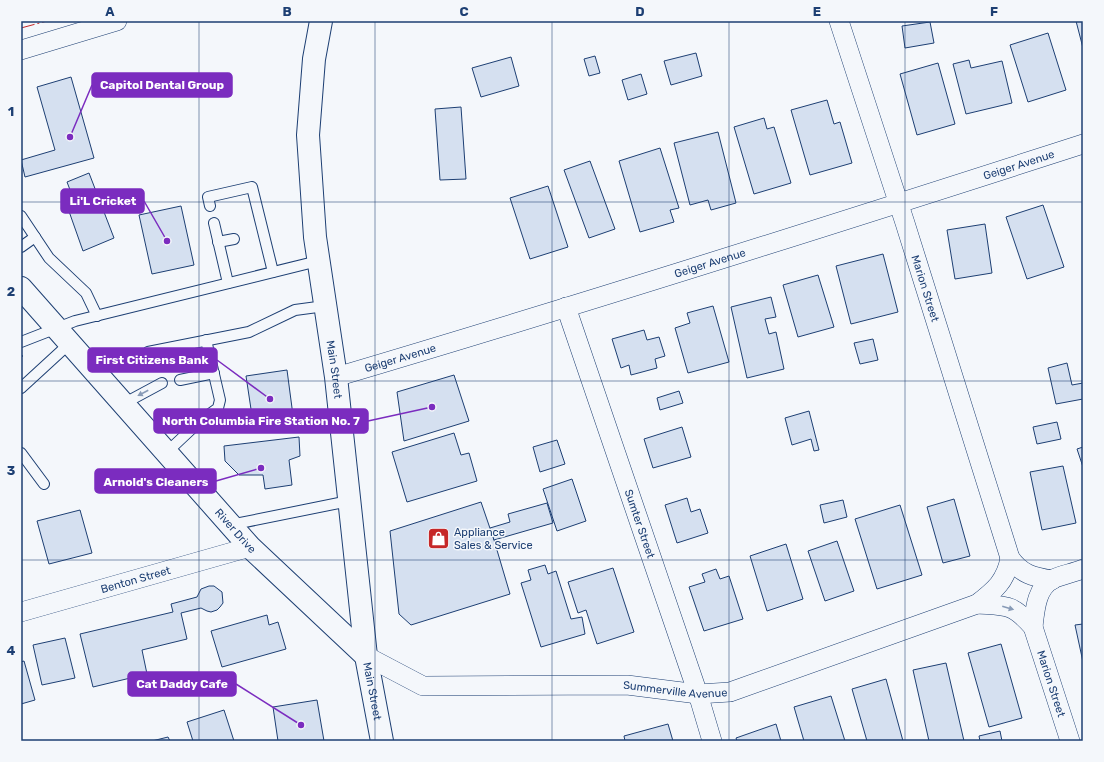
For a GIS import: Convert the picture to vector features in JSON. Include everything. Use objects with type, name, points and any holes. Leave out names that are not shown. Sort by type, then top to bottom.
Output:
[{"type":"main road","name":"Main Street","points":[[321,21],[314,60],[308,135],[315,237],[336,377],[366,656],[382,741]]},
{"type":"main road","name":"River Drive","points":[[21,288],[250,547],[366,656]]},
{"type":"street","points":[[21,50],[92,25],[117,21]]},
{"type":"street","name":"Marion Street","points":[[839,21],[1010,558]]},
{"type":"street","name":"Geiger Avenue","points":[[336,377],[898,204],[1083,144]]},
{"type":"street","name":"Sumter Street","points":[[566,307],[698,694],[712,741]]},
{"type":"street","name":"Benton Street","points":[[21,612],[250,547]]},
{"type":"street","points":[[1010,558],[1015,566],[1022,571],[1052,580]]},
{"type":"street","points":[[977,604],[993,592],[998,586],[1008,568],[1010,558]]},
{"type":"street","points":[[1033,627],[1037,601],[1046,585],[1052,580],[1083,569]]},
{"type":"street","points":[[977,604],[1013,608],[1022,614],[1033,627]]},
{"type":"street","name":"Summerville Avenue","points":[[366,656],[423,686],[627,685],[698,694],[730,692],[977,604]]},
{"type":"street","name":"Marion Street","points":[[1033,627],[1070,741]]},
{"type":"lane","points":[[210,206],[208,197],[252,187],[253,205],[273,272]]},
{"type":"lane","points":[[21,216],[49,258],[86,293],[97,316]]},
{"type":"lane","points":[[214,223],[228,283]]},
{"type":"lane","points":[[21,248],[35,237]]},
{"type":"lane","points":[[218,242],[234,238]]},
{"type":"lane","points":[[21,388],[75,321],[318,261]]},
{"type":"lane","points":[[148,352],[250,332],[294,310],[325,306]]},
{"type":"lane","points":[[21,342],[63,335]]},
{"type":"lane","points":[[166,453],[200,421],[218,408],[220,400],[206,340]]},
{"type":"lane","points":[[180,380],[214,373]]},
{"type":"lane","points":[[123,404],[162,383]]},
{"type":"lane","points":[[21,453],[44,484]]},
{"type":"lane","points":[[230,525],[349,501]]},
{"type":"building","points":[[1076,21],[1083,21],[1083,48]]},
{"type":"building","points":[[930,22],[934,43],[905,48],[902,26]]},
{"type":"building","points":[[1048,33],[1066,90],[1028,102],[1010,45]]},
{"type":"building","points":[[696,53],[702,76],[671,85],[664,61]]},
{"type":"building","points":[[595,56],[600,73],[589,76],[584,59]]},
{"type":"building","points":[[511,57],[519,86],[481,97],[472,68]]},
{"type":"building","points":[[969,60],[971,68],[1002,61],[1012,103],[966,114],[953,64]]},
{"type":"building","points":[[938,63],[955,124],[917,135],[900,74]]},
{"type":"building","points":[[641,74],[647,94],[628,100],[622,80]]},
{"type":"building","points":[[71,77],[94,158],[25,177],[21,160],[55,150],[37,87]]},
{"type":"building","points":[[827,100],[834,124],[840,122],[852,163],[810,175],[791,110]]},
{"type":"building","points":[[461,107],[466,179],[440,180],[435,109]]},
{"type":"building","points":[[764,118],[767,129],[774,127],[791,183],[754,194],[734,127]]},
{"type":"building","points":[[718,132],[736,203],[711,210],[708,200],[690,205],[674,143]]},
{"type":"building","points":[[660,148],[679,208],[670,210],[674,222],[640,232],[619,161]]},
{"type":"building","points":[[590,161],[615,229],[589,238],[564,170]]},
{"type":"building","points":[[89,173],[114,238],[83,251],[65,200],[72,195],[67,182]]},
{"type":"building","points":[[548,186],[568,247],[530,259],[510,198]]},
{"type":"building","points":[[1043,205],[1064,267],[1027,279],[1006,217]]},
{"type":"building","points":[[181,206],[194,265],[152,274],[139,215]]},
{"type":"building","points":[[985,224],[992,273],[955,279],[947,230]]},
{"type":"building","points":[[883,254],[898,312],[851,324],[836,266]]},
{"type":"building","points":[[818,275],[834,327],[798,337],[783,285]]},
{"type":"building","points":[[771,297],[776,317],[765,319],[769,334],[776,332],[784,369],[747,378],[731,307]]},
{"type":"building","points":[[713,306],[729,362],[688,373],[675,328],[690,323],[687,313]]},
{"type":"building","points":[[644,330],[647,340],[659,337],[665,356],[655,359],[657,368],[631,375],[629,365],[621,368],[612,339]]},
{"type":"building","points":[[873,339],[878,360],[860,364],[854,343]]},
{"type":"building","points":[[1067,363],[1072,385],[1083,383],[1083,399],[1056,404],[1048,368]]},
{"type":"building","points":[[287,370],[294,423],[254,429],[246,376]]},
{"type":"building","points":[[454,375],[469,421],[404,441],[397,392]]},
{"type":"building","points":[[679,391],[683,403],[660,410],[657,398]]},
{"type":"building","points":[[809,411],[819,450],[814,451],[811,439],[792,445],[785,418]]},
{"type":"building","points":[[1057,422],[1061,439],[1037,444],[1033,427]]},
{"type":"building","points":[[682,427],[691,457],[653,468],[644,439]]},
{"type":"building","points":[[454,433],[461,455],[469,453],[477,481],[407,502],[392,452]]},
{"type":"building","points":[[299,437],[300,456],[289,460],[292,485],[265,489],[263,475],[239,475],[225,461],[224,446]]},
{"type":"building","points":[[557,440],[565,464],[540,472],[533,447]]},
{"type":"building","points":[[1083,447],[1083,467],[1077,449]]},
{"type":"building","points":[[1063,466],[1076,523],[1042,530],[1030,472]]},
{"type":"building","points":[[572,479],[586,521],[557,531],[543,489]]},
{"type":"building","points":[[687,498],[691,512],[700,509],[708,533],[677,543],[665,505]]},
{"type":"building","points":[[954,499],[970,556],[943,563],[927,507]]},
{"type":"building","points":[[843,500],[847,517],[824,523],[820,505]]},
{"type":"building","points":[[481,502],[510,594],[411,625],[399,614],[390,531]]},
{"type":"building","points":[[547,503],[553,523],[494,540],[490,528],[510,522],[508,514]]},
{"type":"building","points":[[900,505],[922,575],[877,589],[855,519]]},
{"type":"building","points":[[80,510],[92,553],[49,564],[37,521]]},
{"type":"building","points":[[837,541],[854,591],[825,601],[808,551]]},
{"type":"building","points":[[786,544],[803,599],[767,611],[750,556]]},
{"type":"building","points":[[545,565],[548,574],[556,571],[571,619],[582,617],[585,634],[541,647],[521,583],[531,580],[528,570]]},
{"type":"building","points":[[613,568],[634,632],[597,644],[586,610],[578,613],[568,582]]},
{"type":"building","points":[[716,569],[720,579],[729,576],[743,619],[704,631],[689,587],[705,582],[702,574]]},
{"type":"building","points":[[214,586],[222,592],[223,603],[217,610],[211,612],[201,608],[181,613],[187,639],[142,650],[147,674],[93,687],[80,634],[173,612],[171,604],[197,597],[201,589]]},
{"type":"building","points":[[267,615],[269,625],[278,622],[286,649],[222,667],[211,631]]},
{"type":"building","points":[[1083,624],[1083,662],[1075,625]]},
{"type":"building","points":[[65,638],[75,678],[42,685],[33,645]]},
{"type":"building","points":[[1001,644],[1022,718],[989,727],[968,653]]},
{"type":"building","points":[[24,661],[35,700],[21,704],[21,662]]},
{"type":"building","points":[[946,663],[964,741],[929,741],[913,670]]},
{"type":"building","points":[[886,679],[903,741],[867,741],[852,689]]},
{"type":"building","points":[[831,696],[845,741],[804,741],[794,707]]},
{"type":"building","points":[[317,700],[324,741],[278,741],[273,707]]},
{"type":"building","points":[[224,710],[234,741],[193,741],[187,722]]},
{"type":"building","points":[[668,724],[673,741],[625,741],[624,736]]},
{"type":"building","points":[[776,724],[781,741],[737,741],[736,738]]},
{"type":"building","points":[[1000,731],[1002,741],[980,741],[979,736]]},
{"type":"building","points":[[168,737],[170,741],[152,741]]},
{"type":"power","points":[[21,28],[47,21]]},
{"type":"place","name":"Capitol Dental Group","points":[[70,137]]},
{"type":"place","name":"Li'L Cricket","points":[[167,241]]},
{"type":"place","name":"First Citizens Bank","points":[[270,399]]},
{"type":"place","name":"North Columbia Fire Station No. 7","points":[[432,407]]},
{"type":"place","name":"Arnold's Cleaners","points":[[261,468]]},
{"type":"place","name":"Appliance Sales & Service","points":[[438,538]]},
{"type":"place","name":"Cat Daddy Cafe","points":[[301,725]]}]
